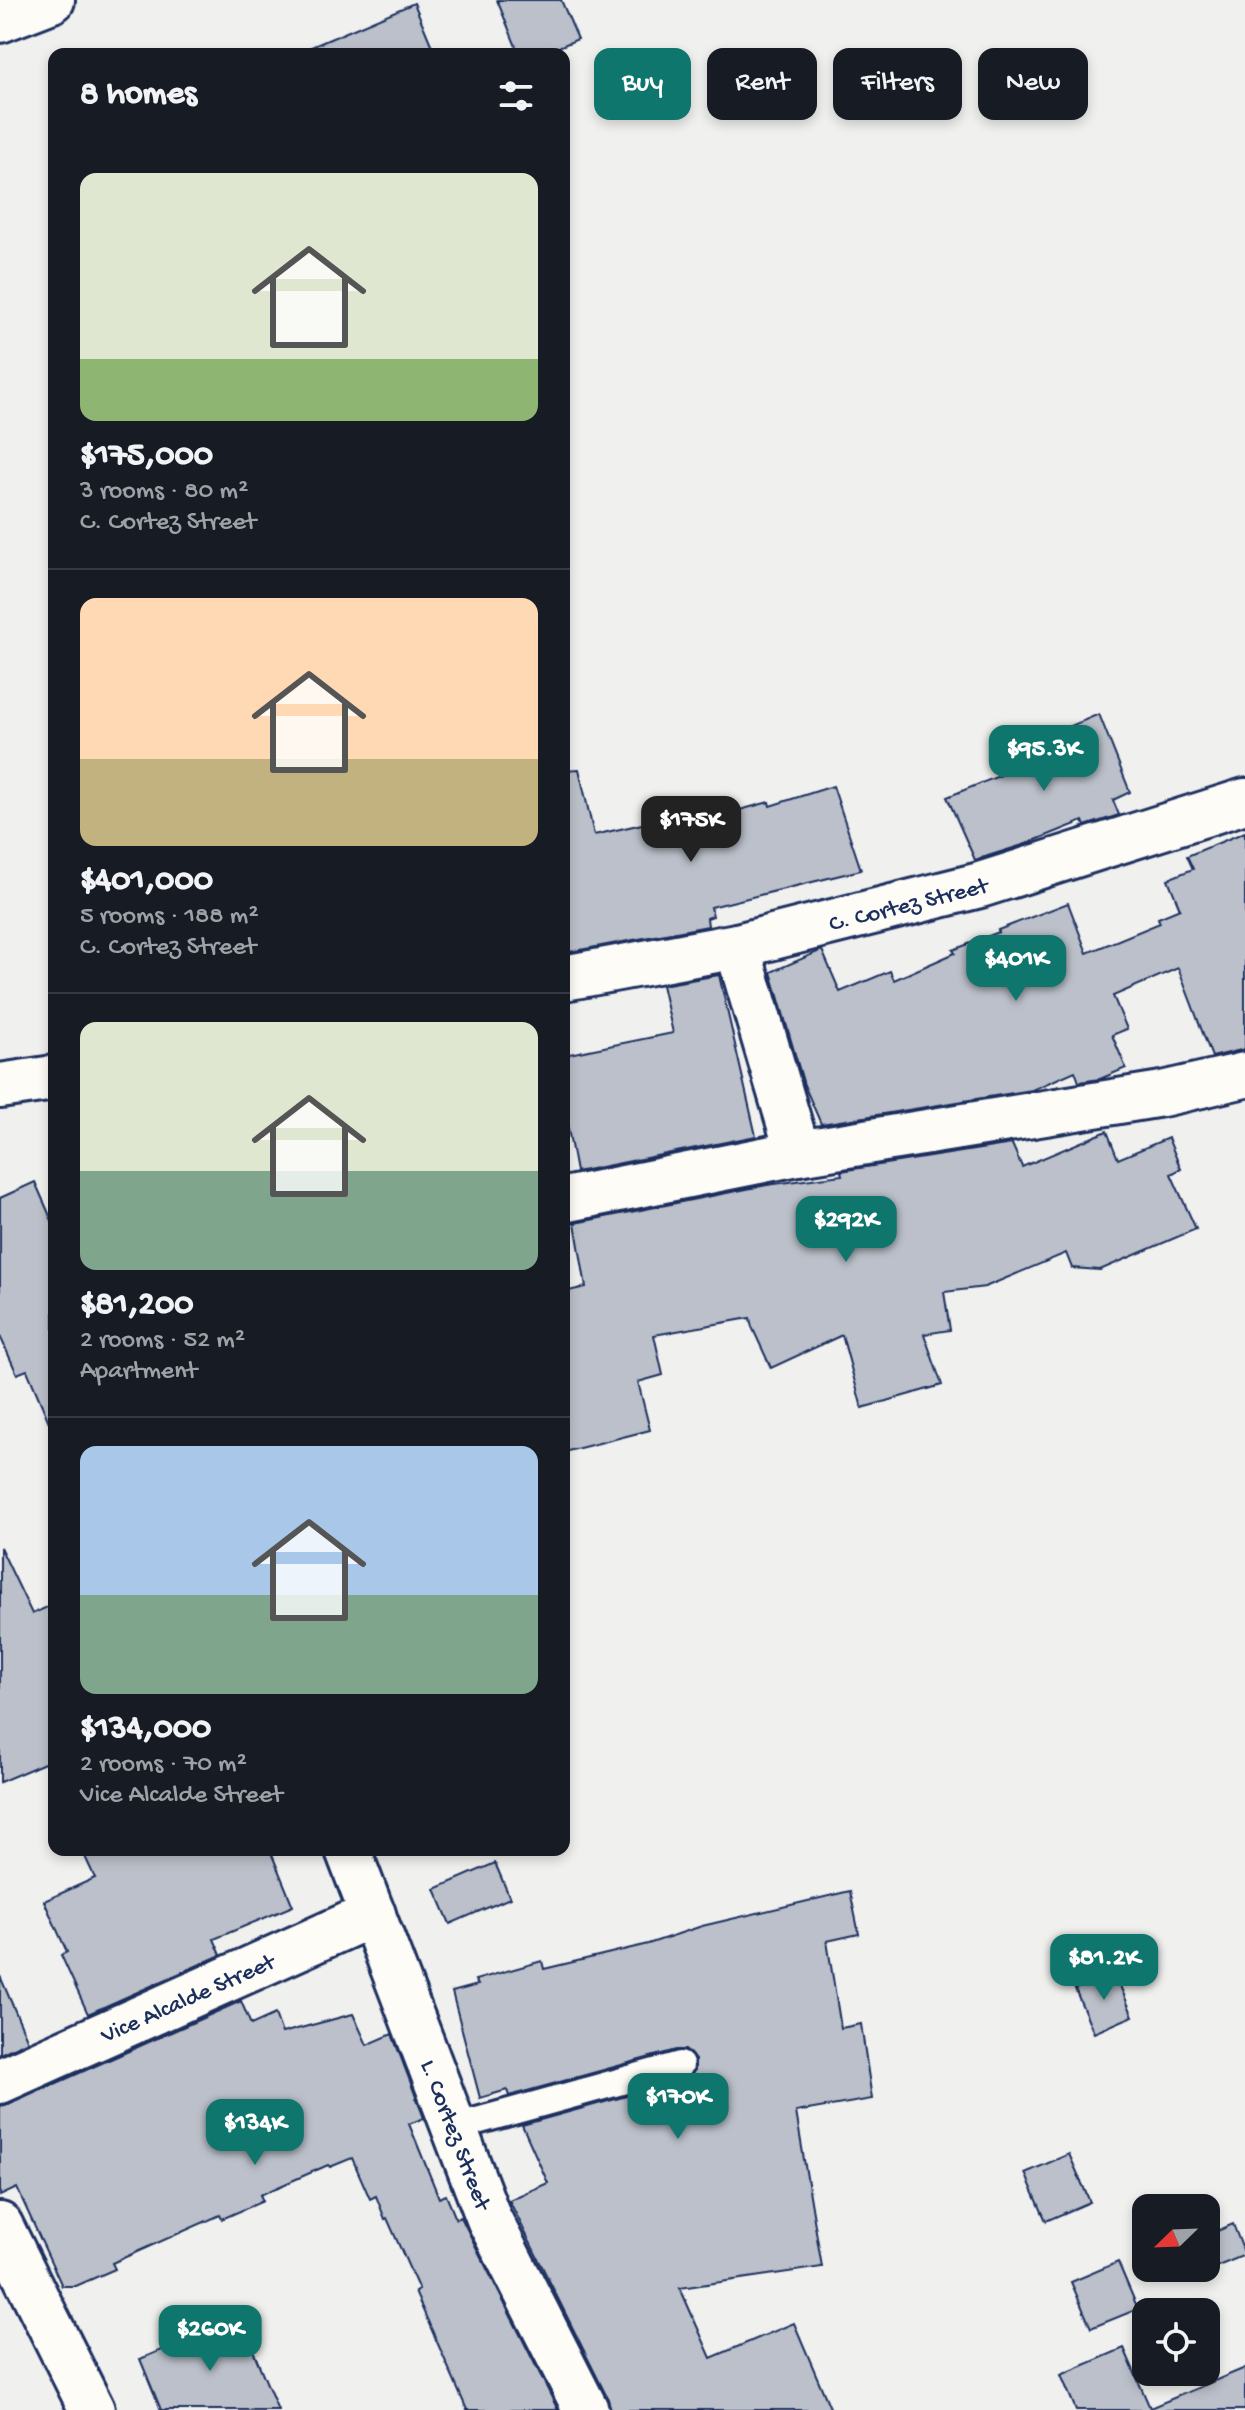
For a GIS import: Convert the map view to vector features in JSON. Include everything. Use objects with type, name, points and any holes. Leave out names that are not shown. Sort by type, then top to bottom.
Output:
[{"type":"street","points":[[0,20],[52,0]]},
{"type":"street","name":"C. Cortez Street","points":[[570,977],[737,946],[994,881],[1245,801]]},
{"type":"street","points":[[737,946],[798,1153]]},
{"type":"street","points":[[570,1199],[798,1153],[1162,1094],[1245,1075]]},
{"type":"street","points":[[0,1086],[48,1079]]},
{"type":"street","name":"L. Cortez Street","points":[[351,1856],[489,2219],[586,2410]]},
{"type":"street","name":"Vice Alcalde Street","points":[[0,2081],[373,1914]]},
{"type":"street","points":[[0,2225],[92,2410]]},
{"type":"lane","points":[[455,2127],[680,2065]]},
{"type":"building","points":[[497,0],[561,0],[578,39],[556,48],[517,48]]},
{"type":"building","points":[[414,3],[433,48],[309,48]]},
{"type":"building","points":[[1099,714],[1130,792],[1113,800],[1119,815],[1085,826],[1083,821],[975,860],[947,797],[1048,756],[1040,739]]},
{"type":"building","points":[[579,769],[594,835],[690,813],[692,823],[769,802],[770,806],[833,786],[861,870],[711,907],[713,916],[707,918],[708,926],[570,952],[570,770]]},
{"type":"building","points":[[1245,832],[1245,1049],[1212,1057],[1178,968],[1113,996],[1127,1029],[1112,1035],[1126,1068],[1100,1079],[1079,1082],[1075,1071],[1032,1090],[821,1124],[804,1085],[771,972],[822,950],[840,992],[890,971],[894,980],[998,930],[1068,903],[1087,953],[1160,923],[1158,918],[1180,909],[1168,879],[1193,869],[1187,856]]},
{"type":"building","points":[[719,975],[756,1136],[576,1172],[570,1140],[570,1054],[673,1033],[662,985]]},
{"type":"building","points":[[1107,1131],[1118,1159],[1168,1138],[1181,1169],[1171,1174],[1196,1229],[1100,1270],[1072,1268],[1066,1253],[985,1287],[944,1292],[950,1330],[924,1334],[942,1385],[862,1408],[842,1335],[771,1368],[750,1318],[654,1335],[663,1375],[638,1382],[650,1430],[570,1450],[570,1291],[586,1287],[575,1223],[767,1185],[842,1175],[841,1171],[1012,1144],[1022,1167]]},
{"type":"building","points":[[35,1182],[48,1211],[48,1420],[27,1370],[17,1374],[0,1336],[0,1198]]},
{"type":"building","points":[[0,1547],[32,1614],[48,1607],[48,1762],[0,1782]]},
{"type":"building","points":[[85,1856],[272,1856],[293,1906],[214,1939],[221,1955],[88,2014],[61,1955],[67,1952],[44,1901],[95,1878]]},
{"type":"building","points":[[495,1863],[510,1898],[450,1924],[435,1889]]},
{"type":"building","points":[[850,1891],[859,1934],[827,1941],[841,2028],[861,2024],[872,2099],[796,2112],[822,2267],[680,2288],[711,2358],[794,2323],[831,2410],[611,2410],[509,2200],[548,2183],[522,2125],[684,2080],[695,2070],[695,2060],[685,2050],[676,2050],[509,2096],[507,2090],[480,2098],[452,1992],[478,1985],[475,1980],[542,1961],[544,1969],[648,1944],[702,1926]]},
{"type":"building","points":[[1114,1972],[1133,2016],[1094,2033],[1075,1989]]},
{"type":"building","points":[[0,1976],[28,2041],[0,2054]]},
{"type":"building","points":[[241,2001],[251,2025],[275,2014],[282,2033],[353,2014],[367,2045],[392,2034],[424,2118],[409,2124],[439,2198],[446,2195],[456,2219],[461,2217],[558,2410],[467,2410],[415,2292],[419,2290],[387,2218],[376,2196],[370,2199],[352,2158],[330,2167],[328,2165],[260,2195],[263,2201],[222,2219],[220,2215],[112,2263],[115,2269],[76,2286],[62,2286],[17,2188],[0,2196],[0,2106]]},
{"type":"building","points":[[1069,2154],[1090,2202],[1046,2221],[1025,2173]]},
{"type":"building","points":[[1233,2224],[1245,2255],[1220,2265],[1220,2230]]},
{"type":"building","points":[[1118,2262],[1133,2298],[1132,2311],[1091,2328],[1071,2282]]},
{"type":"building","points":[[239,2317],[278,2410],[161,2410],[140,2359]]},
{"type":"building","points":[[1124,2348],[1132,2366],[1132,2386],[1140,2386],[1150,2408],[1202,2386],[1220,2386],[1220,2379],[1245,2368],[1245,2410],[1076,2410],[1061,2375]]}]
